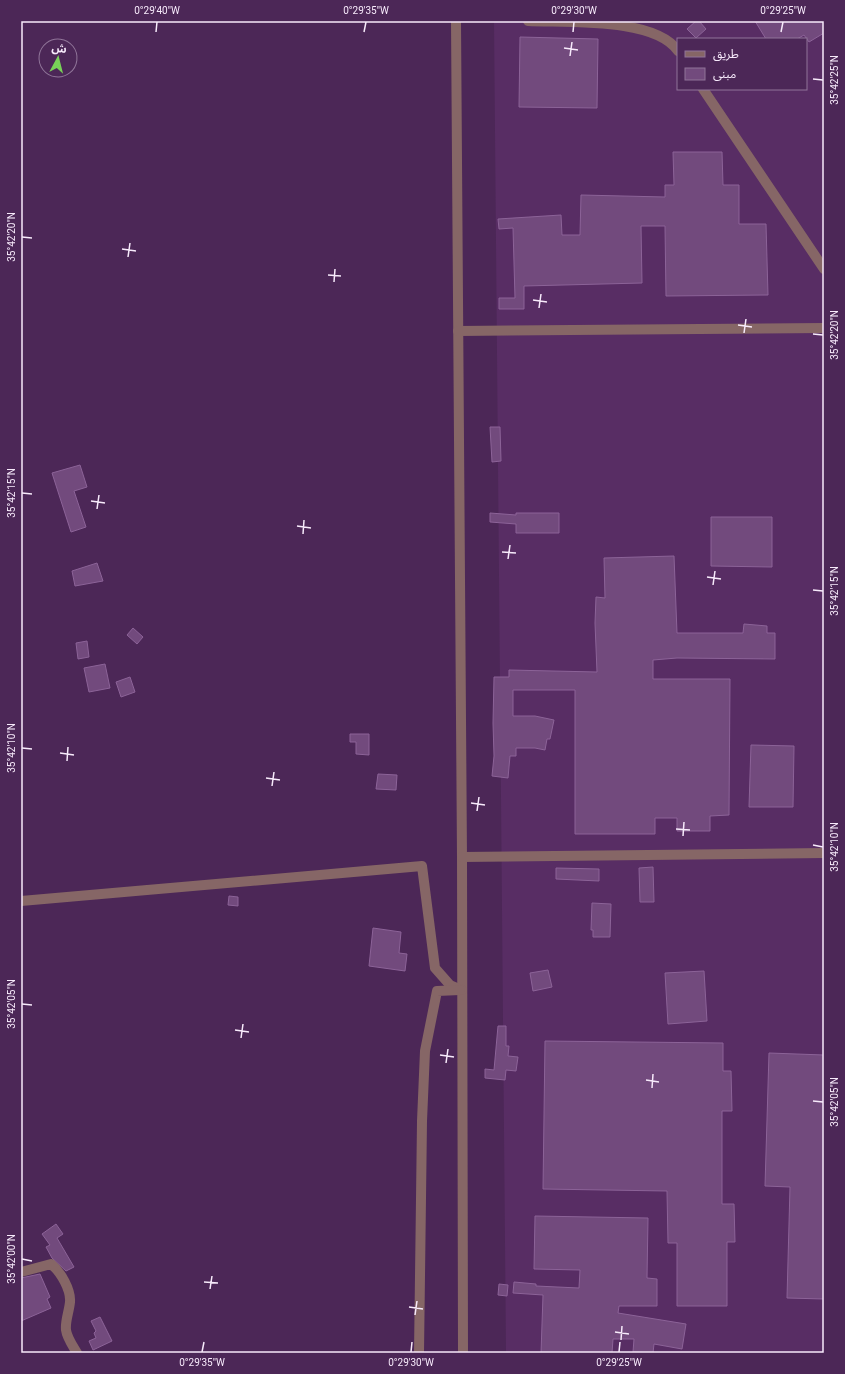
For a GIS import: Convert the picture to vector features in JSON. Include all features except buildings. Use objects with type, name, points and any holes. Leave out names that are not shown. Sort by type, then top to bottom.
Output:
[{"type":"street","points":[[456,21],[462,857],[463,1353]]},
{"type":"street","points":[[528,21],[628,25],[653,33],[677,50]]},
{"type":"street","points":[[704,90],[824,269]]},
{"type":"street","points":[[458,331],[824,328]]},
{"type":"street","points":[[462,857],[824,853]]},
{"type":"street","points":[[21,901],[422,866],[435,968],[450,984],[462,990]]},
{"type":"street","points":[[419,1353],[422,1121],[425,1051],[437,991],[462,990]]},
{"type":"street","points":[[21,1272],[51,1264],[64,1281],[70,1302],[66,1325],[67,1335],[77,1353]]},
{"type":"shaded area","points":[[494,21],[824,21],[824,1353],[506,1353]]}]
